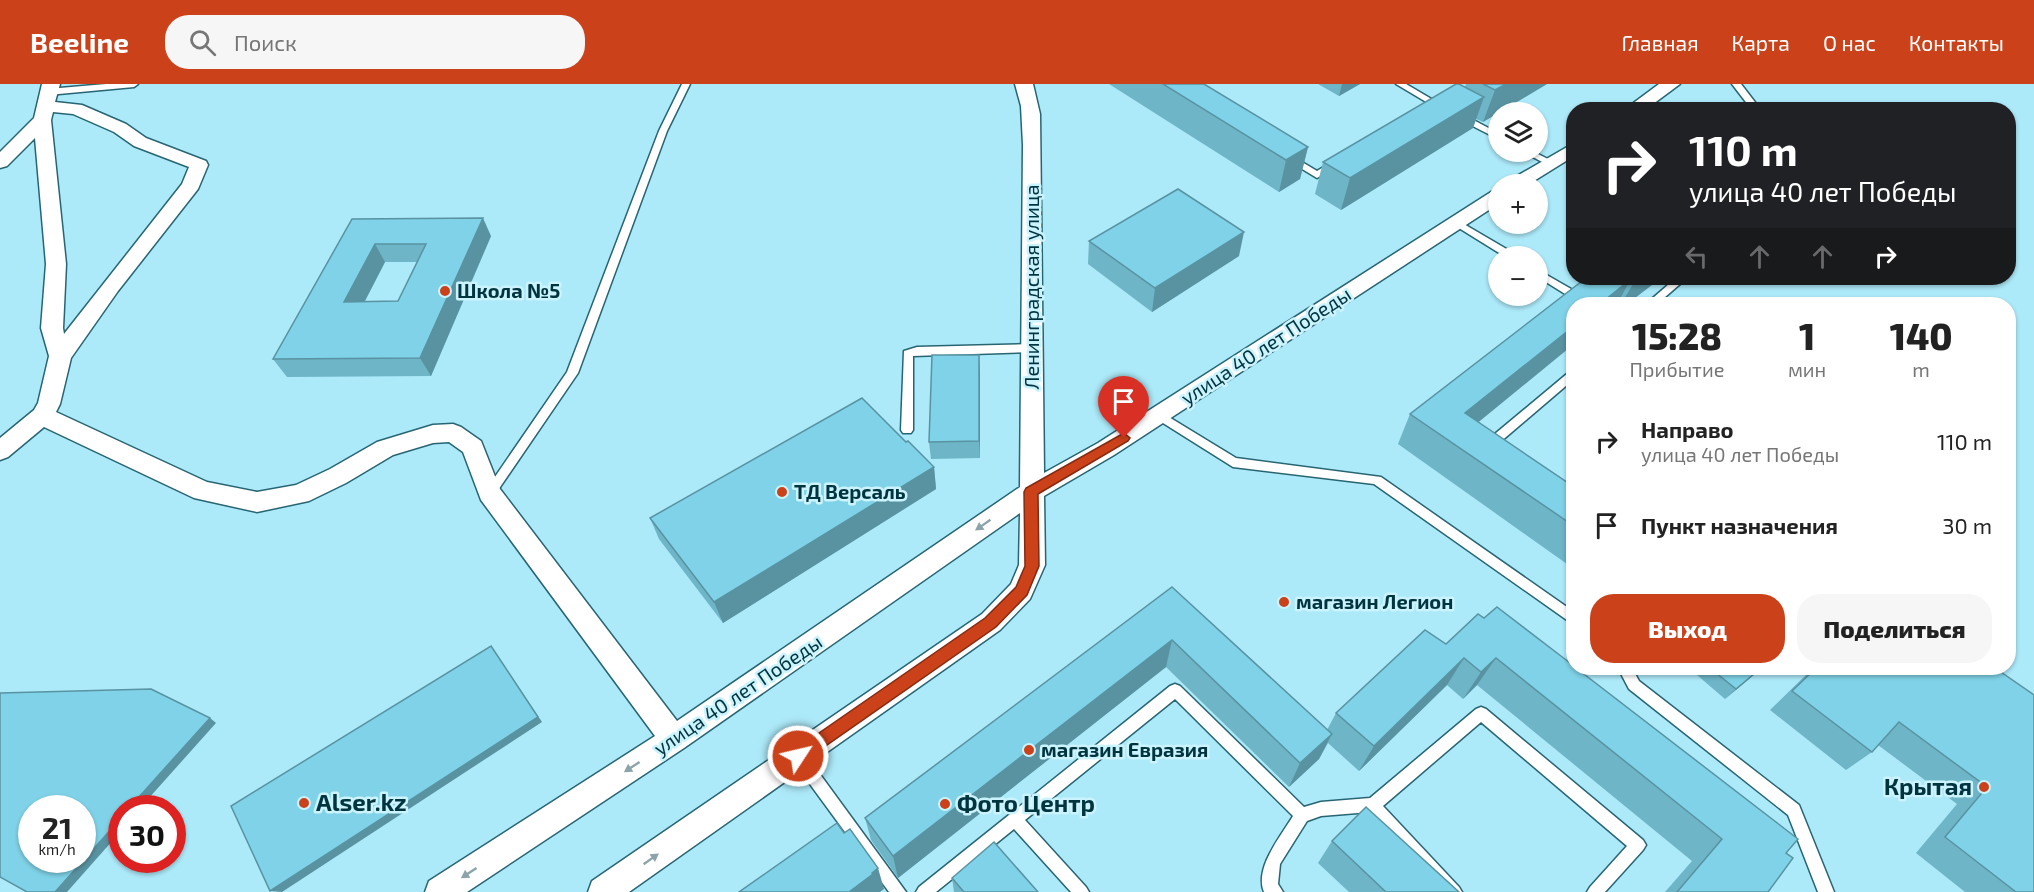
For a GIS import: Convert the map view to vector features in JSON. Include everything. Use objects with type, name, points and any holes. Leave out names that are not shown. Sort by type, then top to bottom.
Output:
[{"type":"street","name":"Ленинградская улица","points":[[1024,84],[1028,92],[1032,145],[1031,492]]},
{"type":"street","points":[[1644,102],[1671,84]]},
{"type":"street","points":[[0,162],[46,101]]},
{"type":"street","points":[[46,101],[56,264],[52,328],[60,356]]},
{"type":"street","points":[[0,451],[42,416],[49,404],[60,356],[190,185],[199,165],[140,142],[120,128],[76,109],[46,101]]},
{"type":"street","points":[[1533,174],[1566,153]]},
{"type":"street","name":"улица 40 лет Победы","points":[[440,892],[674,740],[1031,492],[1160,415],[1488,203]]},
{"type":"street","points":[[42,416],[203,491],[257,502],[300,494],[338,476],[385,447],[433,434],[453,433],[473,447],[490,493],[674,740]]},
{"type":"street","points":[[603,892],[991,622],[1022,591],[1032,566],[1031,492]]},
{"type":"lane","points":[[46,101],[135,84]]},
{"type":"lane","points":[[490,493],[572,373],[663,131],[686,84]]},
{"type":"lane","points":[[1400,84],[1440,101],[1446,109]]},
{"type":"lane","points":[[1736,84],[1751,102]]},
{"type":"lane","points":[[1426,110],[1440,101]]},
{"type":"lane","points":[[1456,115],[1488,131]]},
{"type":"lane","points":[[1279,151],[1317,175],[1347,157]]},
{"type":"lane","points":[[1457,223],[1495,246]]},
{"type":"lane","points":[[1548,279],[1577,297]]},
{"type":"lane","points":[[1659,297],[1674,285]]},
{"type":"lane","points":[[907,430],[908,354],[917,351],[1033,348]]},
{"type":"lane","points":[[1492,457],[1482,451],[1566,379]]},
{"type":"lane","points":[[1160,415],[1233,462],[1377,480],[1566,614]]},
{"type":"lane","points":[[1629,675],[1634,685],[1794,810],[1826,892]]},
{"type":"lane","points":[[924,892],[1174,690],[1302,815]]},
{"type":"lane","points":[[1270,890],[1273,862],[1302,815],[1332,807],[1373,805],[1481,713],[1638,845],[1595,892]]},
{"type":"lane","points":[[798,756],[898,892]]},
{"type":"lane","points":[[1373,805],[1454,892]]},
{"type":"lane","points":[[1015,819],[1081,892]]},
{"type":"building","points":[[1163,84],[1204,84],[1308,147],[1286,160]]},
{"type":"building","points":[[1456,84],[1484,97],[1350,178],[1323,162]]},
{"type":"building","points":[[1483,84],[1506,84],[1495,90]]},
{"type":"building","points":[[1178,189],[1244,232],[1155,288],[1089,241]]},
{"type":"building","points":[[483,218],[420,358],[273,359],[352,219]],"holes":[[[375,244],[426,244],[398,301],[344,302]]]},
{"type":"building","points":[[1577,285],[1624,285],[1609,297],[1566,297],[1566,332],[1465,413],[1566,482],[1566,521],[1410,414]]},
{"type":"building","points":[[932,355],[979,355],[979,441],[929,442]]},
{"type":"building","points":[[862,398],[934,467],[714,602],[650,518]]},
{"type":"building","points":[[1172,587],[1332,734],[1300,763],[1172,640],[893,856],[865,818]]},
{"type":"building","points":[[1497,607],[1566,660],[1566,675],[1585,675],[1798,839],[1786,853],[1793,858],[1768,892],[1677,892],[1722,839],[1496,658],[1481,672],[1464,658],[1374,746],[1336,713],[1425,630],[1446,644],[1478,614],[1484,618]]},
{"type":"building","points":[[491,646],[538,717],[270,891],[231,806]]},
{"type":"building","points":[[1719,675],[1753,675],[1736,689]]},
{"type":"building","name":"Крытая","points":[[1809,675],[2005,675],[2034,695],[2034,892],[2016,892],[1945,837],[1987,787],[1899,722],[1872,752],[1792,691]]},
{"type":"building","points":[[151,689],[210,718],[141,795],[108,795],[108,833],[96,846],[96,795],[18,795],[18,873],[72,873],[55,892],[27,892],[0,877],[0,693]]},
{"type":"building","points":[[1366,807],[1459,892],[1386,892],[1332,841]]},
{"type":"building","points":[[837,823],[844,833],[850,829],[878,868],[849,892],[739,892]]},
{"type":"building","points":[[994,842],[1038,892],[964,892],[952,878]]},
{"type":"place","name":"Школа №5","points":[[445,291]]},
{"type":"place","name":"ТД Версаль","points":[[782,492]]},
{"type":"place","name":"магазин Легион","points":[[1284,602]]},
{"type":"place","name":"магазин Евразия","points":[[1029,750]]},
{"type":"place","name":"Крытая","points":[[1984,787]]},
{"type":"place","name":"Alser.kz","points":[[304,803]]},
{"type":"place","name":"Фото Центр","points":[[945,804]]},
{"type":"route","points":[[798,756],[991,622],[1022,591],[1032,566],[1031,492],[1124,438]]}]
